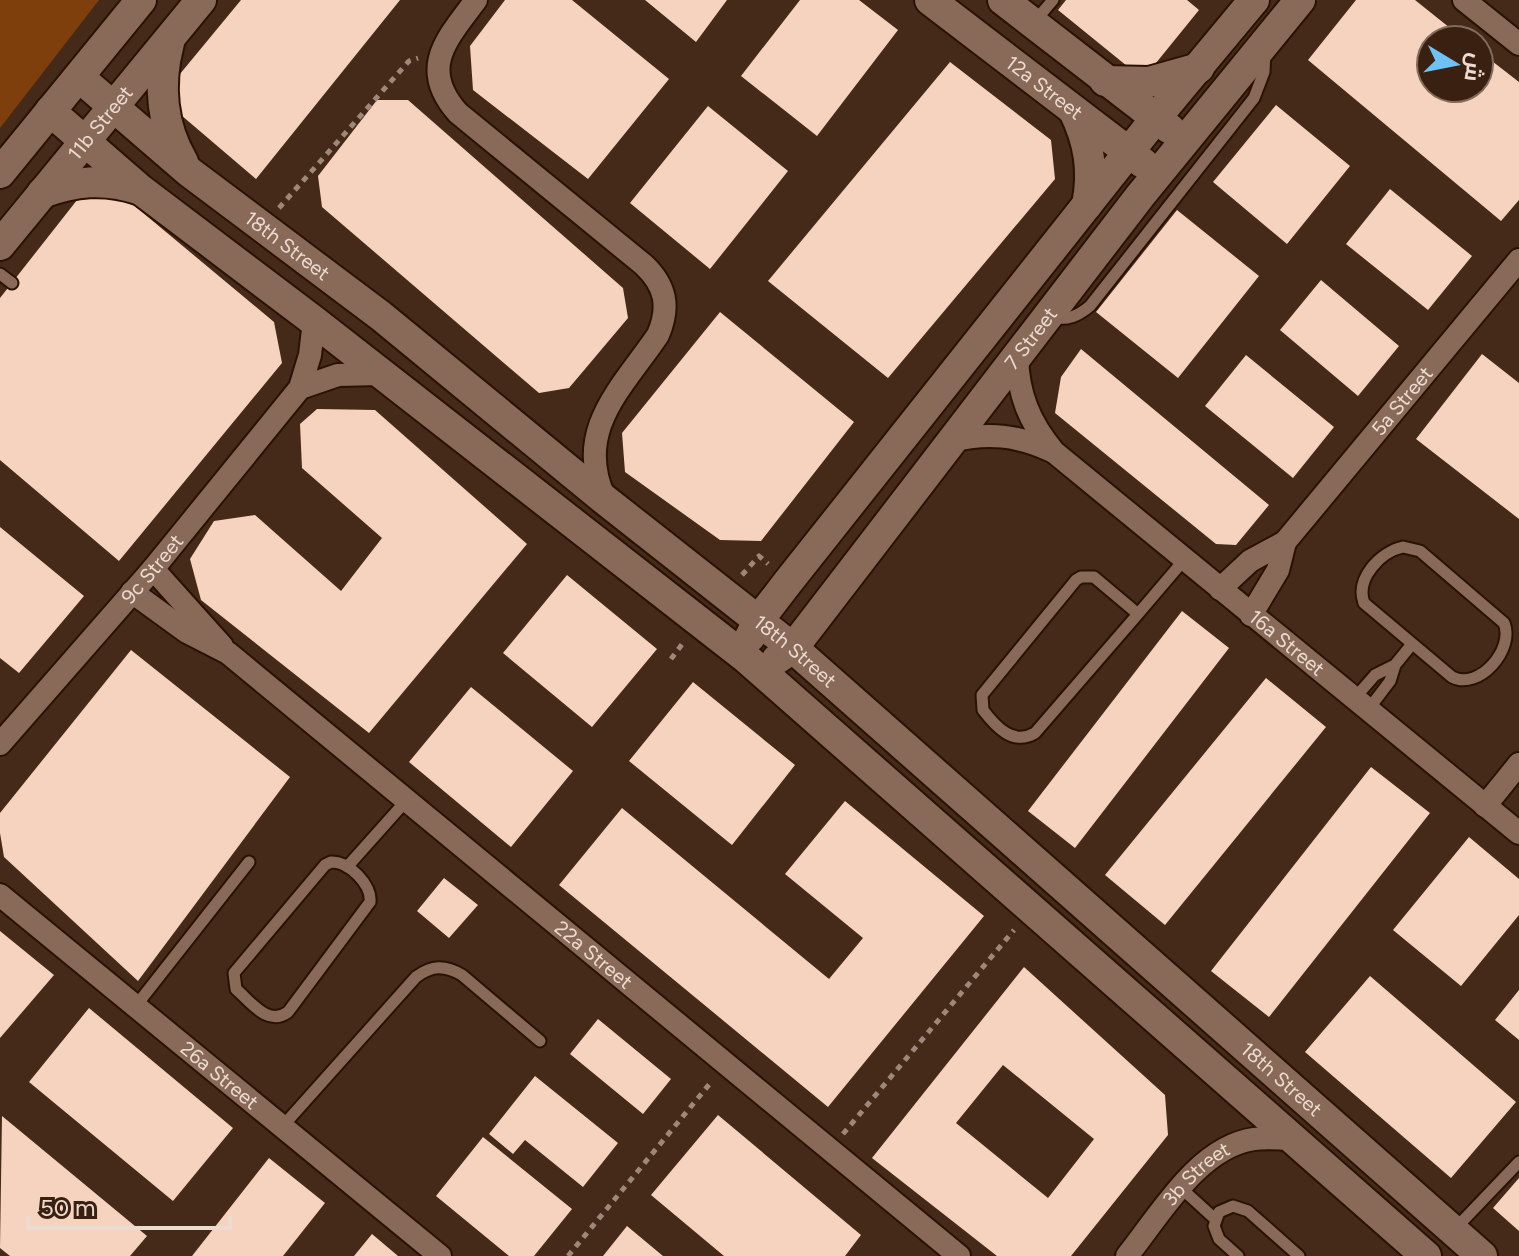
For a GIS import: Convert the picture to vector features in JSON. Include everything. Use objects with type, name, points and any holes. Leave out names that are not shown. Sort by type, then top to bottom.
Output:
[{"type":"street","points":[[0,173],[141,0]]},
{"type":"street","name":"11b Street","points":[[0,245],[169,43],[201,0]]},
{"type":"street","points":[[476,0],[441,49],[439,83],[446,99],[458,113],[644,265],[663,289],[665,320],[604,414],[597,431],[593,466],[605,500]]},
{"type":"street","name":"12a Street","points":[[930,0],[1157,174]]},
{"type":"street","name":"7 Street","points":[[1254,0],[1155,119],[758,621],[752,632],[750,662],[781,657],[793,648],[1157,174],[1300,0]]},
{"type":"street","points":[[1464,0],[1519,44]]},
{"type":"street","points":[[1019,8],[1105,81],[1185,140]]},
{"type":"street","points":[[169,43],[162,77],[164,112],[173,143],[188,171]]},
{"type":"street","points":[[1105,81],[1149,82],[1199,68]]},
{"type":"street","name":"18th Street","points":[[79,77],[188,171],[381,316],[605,500],[793,648],[1482,1256]]},
{"type":"street","name":"18th Street","points":[[50,111],[141,190],[314,321],[750,662],[1419,1253]]},
{"type":"street","points":[[1074,111],[1082,127],[1090,163],[1087,205]]},
{"type":"street","points":[[42,193],[62,186],[97,181],[141,190]]},
{"type":"street","name":"5a Street","points":[[1220,589],[1250,561],[1285,542],[1519,260]]},
{"type":"street","name":"9c Street","points":[[0,744],[153,569],[300,388],[310,355],[314,321]]},
{"type":"street","name":"16a Street","points":[[1017,356],[1021,397],[1029,417],[1054,452],[1519,833]]},
{"type":"street","points":[[300,388],[338,375],[380,374]]},
{"type":"street","name":"16a Street","points":[[950,441],[971,436],[1014,437],[1054,452]]},
{"type":"street","name":"5a Street","points":[[1251,615],[1278,570],[1285,542]]},
{"type":"street","name":"22a Street","points":[[153,569],[228,653],[959,1256]]},
{"type":"street","name":"22a Street","points":[[132,592],[187,632],[228,653]]},
{"type":"street","points":[[1485,806],[1519,764]]},
{"type":"street","name":"26a Street","points":[[0,895],[440,1256]]},
{"type":"street","name":"3b Street","points":[[1127,1256],[1207,1159],[1229,1146],[1254,1139],[1292,1139]]},
{"type":"lane","points":[[1019,8],[1053,0]]},
{"type":"lane","points":[[1048,316],[1070,318],[1090,306],[1254,98],[1264,72],[1264,43]]},
{"type":"lane","points":[[0,274],[12,283]]},
{"type":"lane","points":[[1403,547],[1420,551],[1499,617],[1507,630],[1501,651],[1482,673],[1468,682],[1452,677],[1412,644],[1364,603],[1361,588],[1367,574],[1387,554],[1403,547]]},
{"type":"lane","points":[[1138,614],[1094,577],[1076,580],[986,688],[981,702],[983,710],[1012,737],[1020,739],[1035,733],[1138,614],[1184,560]]},
{"type":"lane","points":[[1361,705],[1390,681],[1395,665],[1412,644]]},
{"type":"lane","points":[[1361,705],[1375,675],[1395,665]]},
{"type":"lane","points":[[347,867],[405,802]]},
{"type":"lane","points":[[135,1007],[249,862]]},
{"type":"lane","points":[[337,862],[347,867],[367,885],[370,902],[288,1012],[280,1017],[270,1017],[236,989],[234,973],[325,865],[337,862]]},
{"type":"lane","points":[[282,1127],[426,969],[439,966],[451,968],[540,1041]]},
{"type":"lane","points":[[1453,1230],[1519,1162]]},
{"type":"lane","points":[[1181,1188],[1215,1219]]},
{"type":"lane","points":[[1238,1256],[1215,1233],[1215,1219],[1225,1207],[1241,1207],[1299,1256]]},
{"type":"path","points":[[262,227],[409,61],[441,49]]},
{"type":"path","points":[[830,1150],[1031,909]]},
{"type":"path","points":[[568,1256],[725,1064]]},
{"type":"shaded area","points":[[0,0],[99,0],[0,128]]},
{"type":"building","points":[[241,0],[400,0],[256,179],[181,115],[175,80]]},
{"type":"building","points":[[505,0],[572,0],[669,79],[588,179],[473,90],[470,46]]},
{"type":"building","points":[[645,0],[727,0],[696,42]]},
{"type":"building","points":[[800,0],[859,0],[898,30],[817,136],[741,76]]},
{"type":"building","points":[[1066,0],[1187,0],[1199,10],[1143,79],[1058,10]]},
{"type":"building","points":[[1356,0],[1415,0],[1445,24],[1415,24],[1415,104],[1495,104],[1495,63],[1519,82],[1519,200],[1501,221],[1308,60]]},
{"type":"building","points":[[950,62],[1051,140],[1055,179],[888,378],[768,281]]},
{"type":"building","points":[[377,100],[408,100],[623,288],[628,318],[569,388],[539,393],[322,207],[318,176]]},
{"type":"building","points":[[1276,105],[1350,166],[1287,244],[1213,182]]},
{"type":"building","points":[[708,106],[788,171],[710,269],[630,203]]},
{"type":"building","points":[[1390,189],[1472,256],[1428,310],[1346,244]]},
{"type":"building","points":[[81,195],[124,197],[274,322],[282,363],[119,561],[0,460],[0,298]]},
{"type":"building","points":[[1177,210],[1259,276],[1178,378],[1096,312]]},
{"type":"building","points":[[1321,280],[1399,346],[1358,396],[1280,330]]},
{"type":"building","points":[[720,312],[854,422],[761,541],[720,540],[625,472],[622,433]]},
{"type":"building","points":[[1081,349],[1269,505],[1236,545],[1216,544],[1055,413],[1061,377]]},
{"type":"building","points":[[1482,354],[1519,383],[1519,519],[1416,439]]},
{"type":"building","points":[[1246,355],[1334,427],[1293,478],[1205,406]]},
{"type":"building","points":[[317,409],[375,410],[527,544],[369,733],[201,600],[190,559],[214,521],[255,515],[341,591],[382,538],[302,468],[300,424]]},
{"type":"building","points":[[0,527],[84,596],[19,673],[0,658]]},
{"type":"building","points":[[567,575],[657,649],[592,727],[503,653]]},
{"type":"building","points":[[1182,611],[1229,648],[1075,848],[1028,811]]},
{"type":"building","points":[[131,650],[290,777],[138,981],[4,857],[0,833],[0,813]]},
{"type":"building","points":[[1266,678],[1326,727],[1165,925],[1105,875]]},
{"type":"building","points":[[693,682],[795,765],[732,845],[629,761]]},
{"type":"building","points":[[471,687],[573,771],[511,847],[409,762]]},
{"type":"building","points":[[1371,767],[1430,813],[1269,1017],[1211,971]]},
{"type":"building","points":[[845,801],[984,916],[828,1107],[559,885],[622,808],[829,979],[863,938],[785,874]]},
{"type":"building","points":[[1469,837],[1519,879],[1519,915],[1461,986],[1393,930]]},
{"type":"building","points":[[444,878],[478,905],[449,938],[417,911]]},
{"type":"building","points":[[0,931],[54,975],[0,1038]]},
{"type":"building","points":[[1024,967],[1165,1095],[1168,1135],[1071,1256],[997,1256],[872,1158]],"holes":[[[1003,1065],[1094,1139],[1048,1198],[956,1123]]]},
{"type":"building","points":[[1370,976],[1516,1102],[1451,1178],[1305,1052]]},
{"type":"building","points":[[1519,990],[1519,1040],[1495,1020]]},
{"type":"building","points":[[89,1008],[233,1128],[173,1201],[29,1082]]},
{"type":"building","points":[[598,1019],[671,1079],[643,1114],[570,1054]]},
{"type":"building","points":[[535,1076],[618,1143],[583,1187],[525,1140],[513,1154],[489,1134]]},
{"type":"building","points":[[718,1115],[861,1235],[845,1256],[724,1256],[651,1195]]},
{"type":"building","points":[[2,1116],[147,1236],[130,1256],[10,1256],[0,1248]]},
{"type":"building","points":[[483,1137],[572,1209],[534,1256],[509,1256],[436,1196]]},
{"type":"building","points":[[269,1158],[325,1203],[283,1256],[192,1256]]},
{"type":"building","points":[[1519,1178],[1519,1231],[1493,1208]]},
{"type":"building","points":[[627,1226],[663,1256],[603,1256]]},
{"type":"building","points":[[372,1234],[398,1256],[354,1256]]}]
